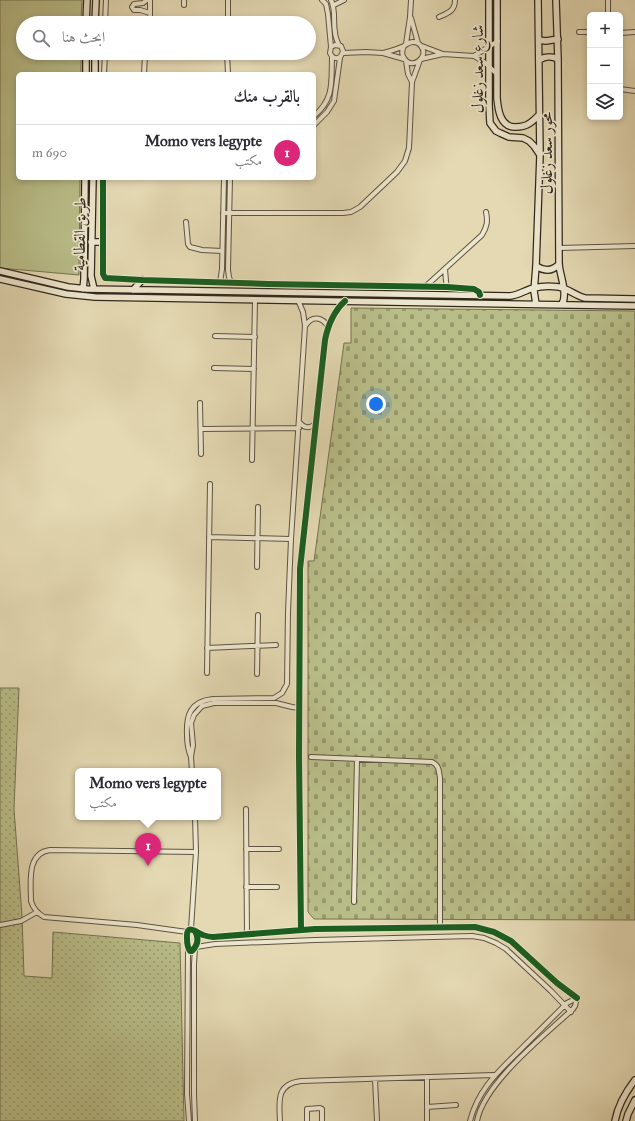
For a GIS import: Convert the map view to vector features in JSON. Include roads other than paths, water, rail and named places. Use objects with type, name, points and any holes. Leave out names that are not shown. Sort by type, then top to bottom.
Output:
[{"type":"main road","points":[[86,0],[86,16]]},
{"type":"main road","points":[[95,16],[96,0]]},
{"type":"main road","name":"شارع سعد زغلول","points":[[489,0],[490,122],[496,131],[505,136],[523,138],[530,141],[540,155]]},
{"type":"main road","name":"شارع سعد زغلول","points":[[497,0],[498,106],[501,118],[506,124],[512,127],[518,127],[525,126],[539,115]]},
{"type":"main road","name":"محور سعد زغلول","points":[[536,304],[534,288],[540,155],[538,0]]},
{"type":"main road","name":"محور سعد زغلول","points":[[556,0],[558,39],[559,264],[565,295],[562,304]]},
{"type":"main road","points":[[539,40],[550,41],[558,39]]},
{"type":"main road","points":[[539,60],[546,56],[551,56],[558,59]]},
{"type":"main road","points":[[86,60],[86,72]]},
{"type":"main road","points":[[95,60],[95,72]]},
{"type":"main road","name":"طريق القطامية","points":[[83,289],[85,180]]},
{"type":"main road","name":"طريق القطامية","points":[[93,180],[91,276],[94,290]]},
{"type":"main road","points":[[92,242],[102,242]]},
{"type":"main road","points":[[536,266],[543,270],[548,270],[559,264]]},
{"type":"main road","points":[[0,271],[68,287],[94,290],[513,295],[534,288],[556,287],[564,288],[585,298],[635,299]]},
{"type":"main road","points":[[0,279],[85,297],[635,306]]},
{"type":"main road","points":[[133,290],[142,280]]},
{"type":"main road","points":[[615,1121],[619,1105],[635,1080]]},
{"type":"main road","points":[[626,1121],[635,1100]]},
{"type":"street","points":[[105,16],[106,0]]},
{"type":"street","points":[[148,0],[150,13],[134,10],[132,7],[134,4],[142,3],[148,0]]},
{"type":"street","points":[[228,0],[228,16]]},
{"type":"street","points":[[316,114],[321,110],[330,96],[332,56],[330,51],[331,47],[327,8],[326,4],[322,0]]},
{"type":"street","points":[[316,123],[327,112],[334,101],[337,70],[343,53],[342,47],[339,45],[335,35],[334,5],[331,0]]},
{"type":"street","points":[[334,5],[344,0]]},
{"type":"street","points":[[411,0],[410,17],[402,53],[412,82]]},
{"type":"street","points":[[439,17],[453,9],[455,0]]},
{"type":"street","points":[[608,0],[608,12]]},
{"type":"street","points":[[222,213],[343,214],[360,207],[397,172],[406,161],[409,148],[412,82],[423,51],[419,44],[410,17]]},
{"type":"street","points":[[579,32],[587,32]]},
{"type":"street","points":[[623,32],[635,32]]},
{"type":"street","points":[[474,56],[498,41]]},
{"type":"street","points":[[383,54],[413,42],[444,54],[474,56],[497,74]]},
{"type":"street","points":[[331,47],[339,45]]},
{"type":"street","points":[[343,53],[366,52],[383,54],[413,63],[444,54]]},
{"type":"street","points":[[332,56],[340,58]]},
{"type":"street","points":[[104,72],[105,60]]},
{"type":"street","points":[[144,60],[144,72]]},
{"type":"street","points":[[227,60],[228,72]]},
{"type":"street","points":[[623,89],[635,91]]},
{"type":"street","points":[[103,180],[103,276],[108,279],[386,287],[426,286],[474,289],[479,292],[480,295]]},
{"type":"street","points":[[220,283],[222,272],[222,213],[224,180]]},
{"type":"street","points":[[230,180],[228,277],[231,283]]},
{"type":"street","points":[[426,286],[482,235],[486,230],[488,218],[486,212]]},
{"type":"street","points":[[186,222],[188,244],[190,247],[202,250],[222,251]]},
{"type":"street","points":[[559,248],[635,246]]},
{"type":"street","points":[[445,269],[448,287]]},
{"type":"street","points":[[252,460],[255,300]]},
{"type":"street","points":[[192,768],[188,746],[187,720],[197,704],[209,699],[270,698],[280,695],[287,684],[291,539],[305,326],[303,312],[298,300]]},
{"type":"street","points":[[301,930],[299,708],[300,569],[325,340],[334,313],[345,301]]},
{"type":"street","points":[[305,326],[311,320],[316,318],[324,321],[328,328]]},
{"type":"street","points":[[215,336],[254,336]]},
{"type":"street","points":[[214,368],[254,369]]},
{"type":"street","points":[[200,403],[201,454]]},
{"type":"street","points":[[299,421],[302,425],[307,427],[312,427],[316,424]]},
{"type":"street","points":[[201,429],[299,428]]},
{"type":"street","points":[[207,673],[210,484]]},
{"type":"street","points":[[257,567],[258,507]]},
{"type":"street","points":[[209,537],[291,539]]},
{"type":"street","points":[[257,674],[258,614]]},
{"type":"street","points":[[208,648],[276,645]]},
{"type":"street","points":[[280,695],[280,704]]},
{"type":"street","points":[[191,757],[193,745],[192,723],[194,715],[202,706],[214,703],[280,704],[299,708]]},
{"type":"street","points":[[311,757],[432,762],[436,764],[440,778],[440,927]]},
{"type":"street","points":[[354,902],[357,759]]},
{"type":"street","points":[[246,809],[247,935]]},
{"type":"street","points":[[189,1121],[187,1094],[188,948],[191,931],[196,852],[195,820]]},
{"type":"street","points":[[246,849],[279,849]]},
{"type":"street","points":[[196,852],[50,850],[43,852],[34,859],[32,867],[32,905],[40,915],[48,918],[191,931],[213,937],[294,932],[301,930],[316,934],[472,936],[484,938],[506,949],[571,1012]]},
{"type":"street","points":[[246,887],[277,887]]},
{"type":"street","points":[[0,925],[21,921],[37,912]]},
{"type":"street","points":[[188,948],[191,951],[196,947],[215,944],[296,941],[316,934],[440,927],[475,927],[503,936],[511,941],[557,983],[577,998]]},
{"type":"street","points":[[191,931],[198,936],[194,964],[195,1121]]},
{"type":"street","points":[[294,932],[292,938],[296,941]]},
{"type":"street","points":[[470,1121],[479,1096],[494,1075],[565,1005],[577,998]]},
{"type":"street","points":[[477,1121],[481,1107],[487,1096],[507,1071],[529,1049],[571,1012],[575,1006],[577,998]]},
{"type":"street","points":[[280,1121],[279,1099],[282,1091],[294,1082],[494,1075]]},
{"type":"street","points":[[427,1077],[427,1121]]},
{"type":"street","points":[[375,1078],[377,1121]]},
{"type":"street","points":[[427,1106],[456,1105]]},
{"type":"street","points":[[307,1121],[307,1109],[321,1108],[322,1121]]},
{"type":"place","name":"Momo vers legypte","points":[[148,866]]}]
